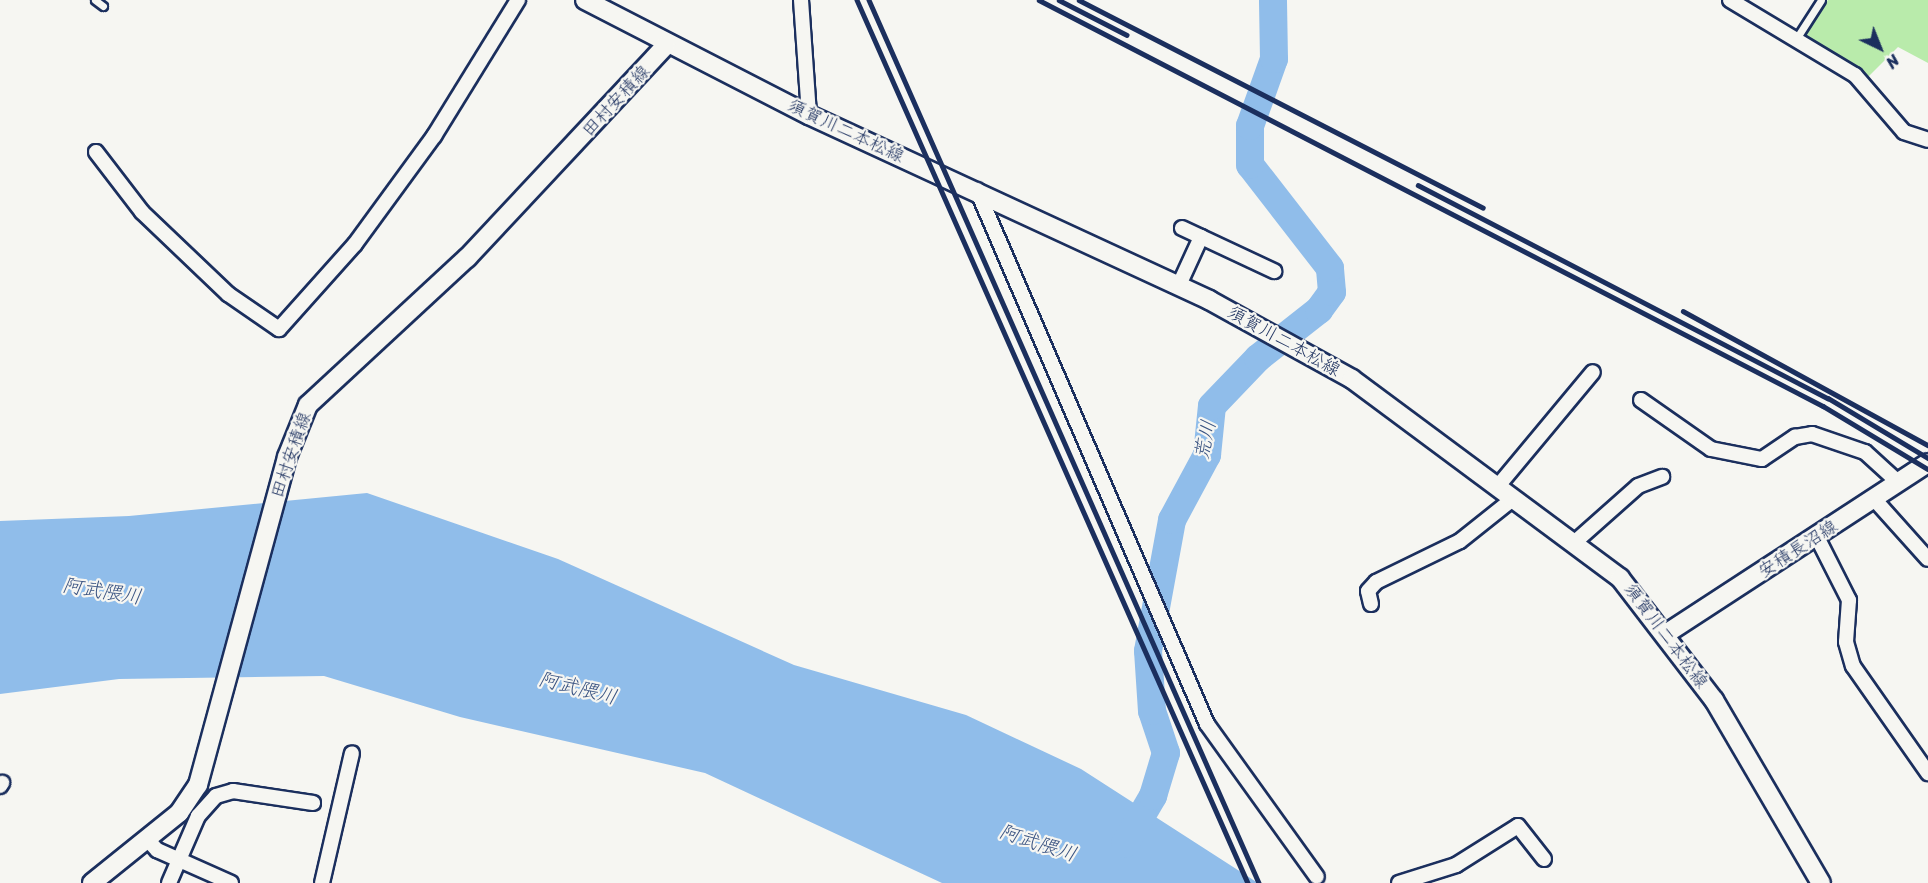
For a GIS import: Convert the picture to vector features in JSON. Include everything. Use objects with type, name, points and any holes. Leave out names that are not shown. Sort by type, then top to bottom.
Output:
[{"type":"main road","name":"須賀川二本松線","points":[[585,0],[666,45],[809,115],[977,190],[1179,285],[1352,379],[1619,576],[1666,633],[1737,735],[1821,883]]},
{"type":"main road","name":"田村安積線","points":[[92,883],[147,840],[192,796],[222,710],[279,484],[300,418],[321,390],[467,258],[666,45]]},
{"type":"main road","name":"安積長沼線","points":[[1666,633],[1875,500],[1928,463]]},
{"type":"street","points":[[96,152],[147,217],[233,298],[279,329],[355,244],[428,144],[518,0]]},
{"type":"street","points":[[801,0],[809,115]]},
{"type":"street","points":[[1730,0],[1855,75],[1904,132],[1928,140]]},
{"type":"street","points":[[977,190],[1208,724],[1317,877]]},
{"type":"street","points":[[1182,228],[1274,271]]},
{"type":"street","points":[[1179,285],[1201,237]]},
{"type":"street","points":[[1498,486],[1593,372]]},
{"type":"street","points":[[1641,400],[1711,449],[1762,459],[1795,437],[1812,434],[1865,452],[1899,483]]},
{"type":"street","points":[[1575,542],[1638,486],[1662,477]]},
{"type":"street","points":[[1371,604],[1368,591],[1376,582],[1460,540],[1514,498]]},
{"type":"street","points":[[1875,500],[1928,559]]},
{"type":"street","points":[[1817,537],[1849,600],[1846,642],[1853,666],[1928,773]]},
{"type":"street","points":[[322,883],[352,753]]},
{"type":"street","points":[[170,883],[204,806],[222,794],[313,803]]},
{"type":"street","points":[[1399,883],[1456,865],[1518,826],[1544,858]]},
{"type":"street","points":[[147,840],[179,859],[231,883]]},
{"type":"lane","points":[[95,0],[103,6]]},
{"type":"lane","points":[[1796,39],[1821,0]]},
{"type":"green space","points":[[1828,0],[1928,0],[1928,63],[1898,47],[1867,78],[1806,40],[1803,35]]},
{"type":"water","name":"阿武隈川","points":[[367,493],[558,559],[794,665],[966,715],[1081,769],[1258,883],[942,883],[705,773],[460,717],[324,676],[119,679],[0,694],[0,521],[129,516]]},
{"type":"waterway","name":"荒川","points":[[1125,844],[1153,796],[1166,753],[1152,711],[1148,651],[1172,520],[1207,455],[1212,406],[1258,358],[1319,310],[1332,292],[1330,268],[1250,165],[1250,126],[1274,59],[1273,0]]},
{"type":"railway","points":[[857,0],[1248,883]]},
{"type":"railway","points":[[869,0],[1259,883]]},
{"type":"railway","points":[[1039,0],[1823,406],[1928,469]]},
{"type":"railway","points":[[1059,0],[1127,35]]},
{"type":"railway","points":[[1079,0],[1483,208]]},
{"type":"railway","points":[[1418,185],[1828,398],[1928,458]]},
{"type":"railway","points":[[1683,311],[1928,445]]}]
